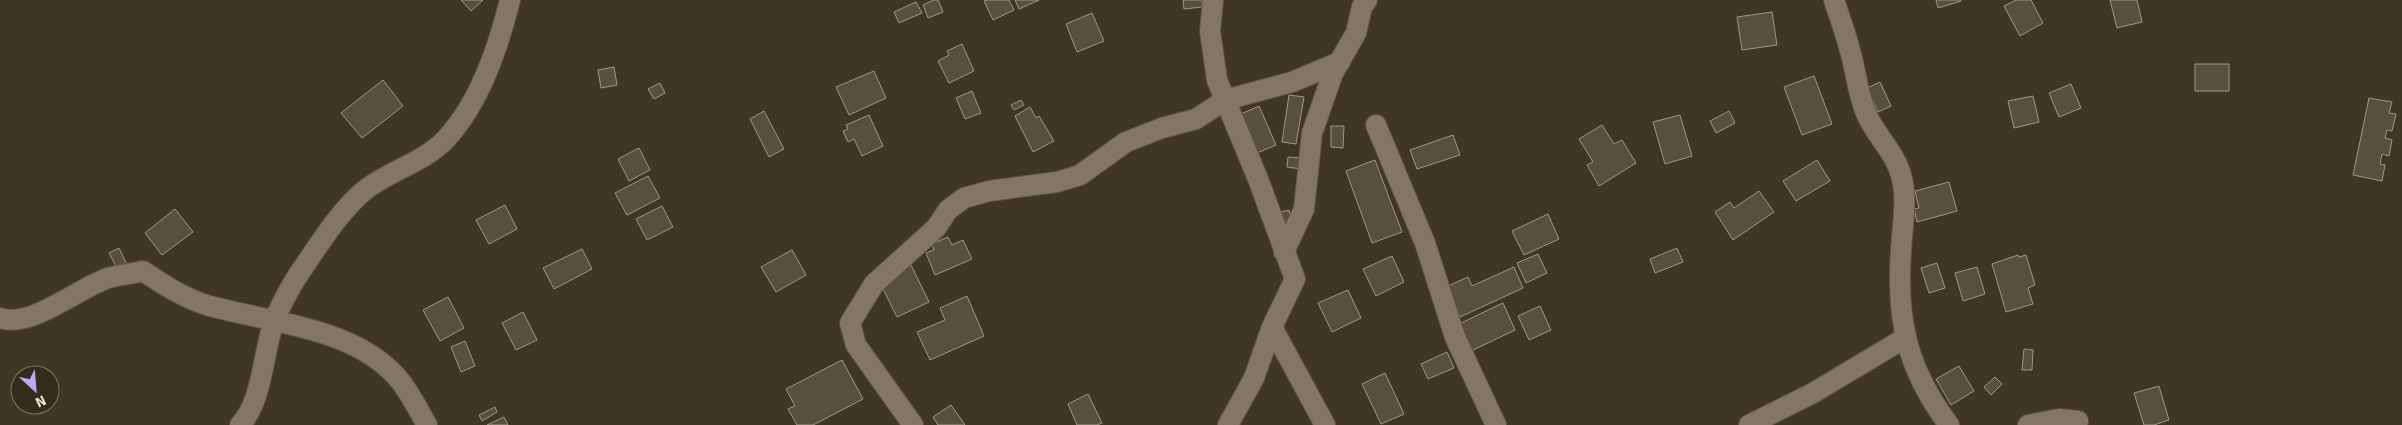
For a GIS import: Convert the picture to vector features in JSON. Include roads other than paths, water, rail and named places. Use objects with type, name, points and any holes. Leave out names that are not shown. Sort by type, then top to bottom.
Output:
[{"type":"street","points":[[240,425],[257,391],[274,322],[304,267],[350,205],[368,188],[391,173],[424,158],[446,139],[470,104],[493,58],[510,0]]},
{"type":"street","points":[[1213,0],[1210,31],[1217,80],[1258,179],[1295,279],[1272,327],[1254,378],[1228,425]]},
{"type":"street","points":[[1284,252],[1304,209],[1312,132],[1340,62],[1356,33],[1362,7],[1367,0]]},
{"type":"street","points":[[1834,0],[1850,48],[1859,93],[1866,112],[1896,162],[1902,176],[1902,228],[1898,290],[1905,338],[1910,356],[1937,409],[1949,425]]},
{"type":"street","points":[[913,425],[856,346],[850,323],[874,284],[936,228],[948,210],[964,198],[989,191],[1057,182],[1080,175],[1126,142],[1162,128],[1196,119],[1225,100],[1292,82],[1340,62]]},
{"type":"street","points":[[1376,125],[1425,243],[1454,336],[1496,425]]},
{"type":"street","points":[[0,318],[6,320],[30,317],[108,278],[143,271],[186,297],[210,306],[274,322],[308,328],[346,340],[382,364],[401,381],[427,425]]},
{"type":"street","points":[[1272,327],[1325,425]]},
{"type":"street","points":[[1749,425],[1812,393],[1905,338]]},
{"type":"street","points":[[2028,425],[2059,419],[2078,421]]}]
